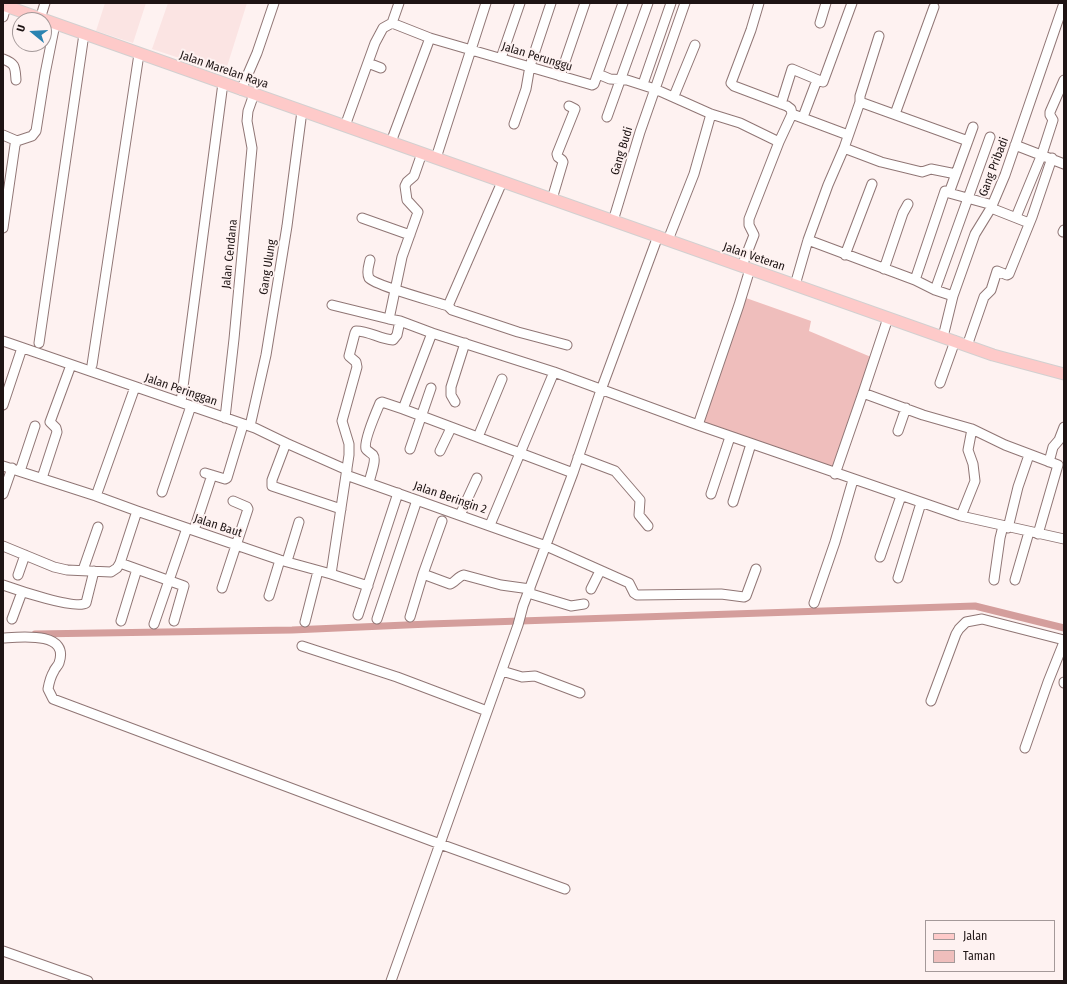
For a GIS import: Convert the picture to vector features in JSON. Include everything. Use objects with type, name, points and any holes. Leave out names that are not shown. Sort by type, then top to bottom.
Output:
[{"type":"main road","name":"Jalan Marelan Raya","points":[[9,8],[20,12]]},
{"type":"main road","name":"Jalan Marelan Raya","points":[[52,23],[436,158]]},
{"type":"main road","name":"Jalan Veteran","points":[[436,158],[967,346],[1008,360],[1064,374]]},
{"type":"street","points":[[241,90],[257,53],[274,3]]},
{"type":"street","points":[[345,126],[375,43],[382,29],[386,25],[392,23],[399,3]]},
{"type":"street","points":[[436,158],[486,3]]},
{"type":"street","points":[[501,58],[520,3]]},
{"type":"street","points":[[514,124],[526,89],[530,66],[551,3]]},
{"type":"street","points":[[560,76],[585,3]]},
{"type":"street","points":[[623,3],[598,74],[610,79],[621,79],[643,84],[674,96],[711,114],[740,123],[779,142]]},
{"type":"street","points":[[607,118],[648,3]]},
{"type":"street","points":[[643,84],[672,3]]},
{"type":"street","name":"Gang Budi","points":[[613,221],[640,132],[685,3]]},
{"type":"street","points":[[698,425],[739,305],[754,235],[749,225],[749,219],[779,142],[792,114],[790,108],[734,86],[731,82],[751,30],[759,3]]},
{"type":"street","points":[[820,23],[826,3]]},
{"type":"street","points":[[781,104],[792,69],[823,82],[852,3]]},
{"type":"street","name":"Gang Pribadi","points":[[943,337],[953,296],[975,234],[991,208],[1015,145],[1064,3]]},
{"type":"street","points":[[895,114],[934,7]]},
{"type":"street","name":"Jalan Perunggu","points":[[392,23],[430,38],[592,85],[594,84],[598,74]]},
{"type":"street","points":[[3,135],[17,141],[32,136],[36,131],[55,24]]},
{"type":"street","points":[[39,342],[84,34]]},
{"type":"street","points":[[795,285],[808,240],[828,185],[844,148],[860,102],[860,96],[879,36]]},
{"type":"street","points":[[391,142],[430,38]]},
{"type":"street","points":[[674,96],[695,45]]},
{"type":"street","points":[[92,365],[139,54]]},
{"type":"street","points":[[3,60],[10,62],[14,66],[16,80]]},
{"type":"street","points":[[368,63],[381,68]]},
{"type":"street","points":[[803,117],[817,80]]},
{"type":"street","points":[[1016,218],[1042,154],[1053,120],[1050,112],[1064,80]]},
{"type":"street","points":[[181,402],[223,83]]},
{"type":"street","name":"Jalan Cendana","points":[[225,418],[252,148],[248,125],[248,111],[254,94]]},
{"type":"street","points":[[860,102],[968,141]]},
{"type":"street","points":[[552,199],[563,162],[557,154],[575,109],[569,106]]},
{"type":"street","name":"Gang Ulung","points":[[246,425],[266,355],[287,226],[302,111]]},
{"type":"street","points":[[391,981],[502,671],[523,606],[573,473],[601,390],[663,238],[694,174],[711,114]]},
{"type":"street","points":[[792,114],[848,135]]},
{"type":"street","points":[[949,193],[973,127]]},
{"type":"street","points":[[935,290],[990,137]]},
{"type":"street","points":[[3,228],[5,202],[17,141]]},
{"type":"street","points":[[1015,145],[1063,161]]},
{"type":"street","points":[[844,148],[881,162],[922,172],[931,169],[956,174]]},
{"type":"street","points":[[389,319],[402,257],[418,212],[407,200],[405,186],[414,176],[422,153]]},
{"type":"street","points":[[967,346],[981,306],[988,292],[991,290],[997,271],[1009,274],[1029,224],[1052,158]]},
{"type":"street","points":[[448,306],[502,182]]},
{"type":"street","points":[[845,255],[872,184]]},
{"type":"street","points":[[915,280],[945,191],[989,204],[991,208],[1029,224]]},
{"type":"street","points":[[884,269],[903,213],[908,204]]},
{"type":"street","points":[[362,218],[410,235]]},
{"type":"street","points":[[808,240],[915,280],[935,290],[953,296]]},
{"type":"street","points":[[370,260],[368,275],[370,279],[395,289],[448,306],[452,310],[518,332],[567,345]]},
{"type":"street","points":[[332,305],[400,321],[432,333],[554,372],[730,437],[961,516],[1064,539]]},
{"type":"street","points":[[835,474],[888,318]]},
{"type":"street","points":[[331,574],[347,472],[349,444],[342,421],[356,367],[356,362],[349,356],[355,333],[362,331],[393,340],[397,335],[400,321]]},
{"type":"street","points":[[403,409],[432,333]]},
{"type":"street","name":"Jalan Peringgan","points":[[3,341],[246,425],[347,472]]},
{"type":"street","points":[[940,383],[955,341]]},
{"type":"street","points":[[455,402],[451,395],[451,387],[465,343]]},
{"type":"street","points":[[3,405],[22,348]]},
{"type":"street","points":[[42,478],[57,432],[56,428],[50,422],[71,364]]},
{"type":"street","points":[[490,525],[554,372]]},
{"type":"street","points":[[478,437],[502,379]]},
{"type":"street","points":[[96,496],[134,387]]},
{"type":"street","points":[[410,449],[431,388]]},
{"type":"street","points":[[863,393],[972,429],[1005,445],[1061,466],[1015,580]]},
{"type":"street","points":[[369,483],[374,457],[366,450],[365,447],[368,434],[380,403],[382,402],[573,473]]},
{"type":"street","points":[[162,492],[191,406]]},
{"type":"street","points":[[898,432],[906,408]]},
{"type":"street","points":[[154,624],[209,474],[225,479],[228,478],[246,425]]},
{"type":"street","points":[[3,494],[9,469],[36,426]]},
{"type":"street","points":[[1049,462],[1053,446],[1059,440],[1064,427]]},
{"type":"street","points":[[440,451],[451,428]]},
{"type":"street","points":[[961,516],[975,481],[973,464],[968,450],[972,429]]},
{"type":"street","points":[[711,494],[730,437]]},
{"type":"street","points":[[286,444],[272,480],[272,486],[342,509]]},
{"type":"street","points":[[733,502],[752,444]]},
{"type":"street","points":[[994,580],[1006,527],[1018,487],[1030,455]]},
{"type":"street","points":[[578,457],[615,471],[626,486],[640,500],[639,515],[648,526]]},
{"type":"street","name":"Jalan Baut","points":[[9,469],[42,478],[190,529],[368,586]]},
{"type":"street","name":"Jalan Beringin 2","points":[[347,472],[369,483],[546,546],[629,583],[637,595],[721,594],[744,597],[746,596],[756,568]]},
{"type":"street","points":[[460,515],[477,478]]},
{"type":"street","points":[[814,602],[835,542],[853,480]]},
{"type":"street","points":[[358,616],[398,493]]},
{"type":"street","points":[[880,557],[901,496]]},
{"type":"street","points":[[377,619],[417,500]]},
{"type":"street","points":[[222,588],[248,509],[247,507],[233,501]]},
{"type":"street","points":[[898,578],[921,503]]},
{"type":"street","points":[[3,546],[54,568],[111,572],[117,568],[120,563],[137,511]]},
{"type":"street","points":[[410,617],[423,574],[442,521]]},
{"type":"street","points":[[269,596],[299,522]]},
{"type":"street","points":[[83,570],[98,527]]},
{"type":"street","points":[[18,575],[25,555]]},
{"type":"street","points":[[120,563],[184,586],[174,621]]},
{"type":"street","points":[[121,621],[137,569]]},
{"type":"street","points":[[3,585],[22,592],[69,604],[83,605],[86,603],[88,598],[94,571]]},
{"type":"street","points":[[305,622],[318,571]]},
{"type":"street","points":[[591,589],[600,571]]},
{"type":"street","points":[[423,574],[450,584],[453,584],[464,575],[529,591],[571,606],[584,604]]},
{"type":"street","points":[[12,619],[22,592]]},
{"type":"street","points":[[931,701],[956,634],[966,622],[982,619],[1064,641],[1025,748]]},
{"type":"street","points":[[3,638],[41,638],[56,643],[59,648],[60,656],[48,689],[53,699],[440,844],[565,889]]},
{"type":"street","points":[[302,646],[397,677],[487,711]]},
{"type":"street","points":[[502,671],[522,677],[535,676],[580,693]]},
{"type":"street","points":[[3,951],[88,981]]},
{"type":"shaded area","points":[[105,3],[146,3],[133,43],[96,31]]},
{"type":"shaded area","points":[[168,3],[247,3],[225,73],[152,49]]},
{"type":"green space","points":[[746,298],[811,321],[809,331],[871,357],[833,470],[703,423]]},
{"type":"waterway","points":[[35,634],[292,630],[975,606],[1064,628]]}]
